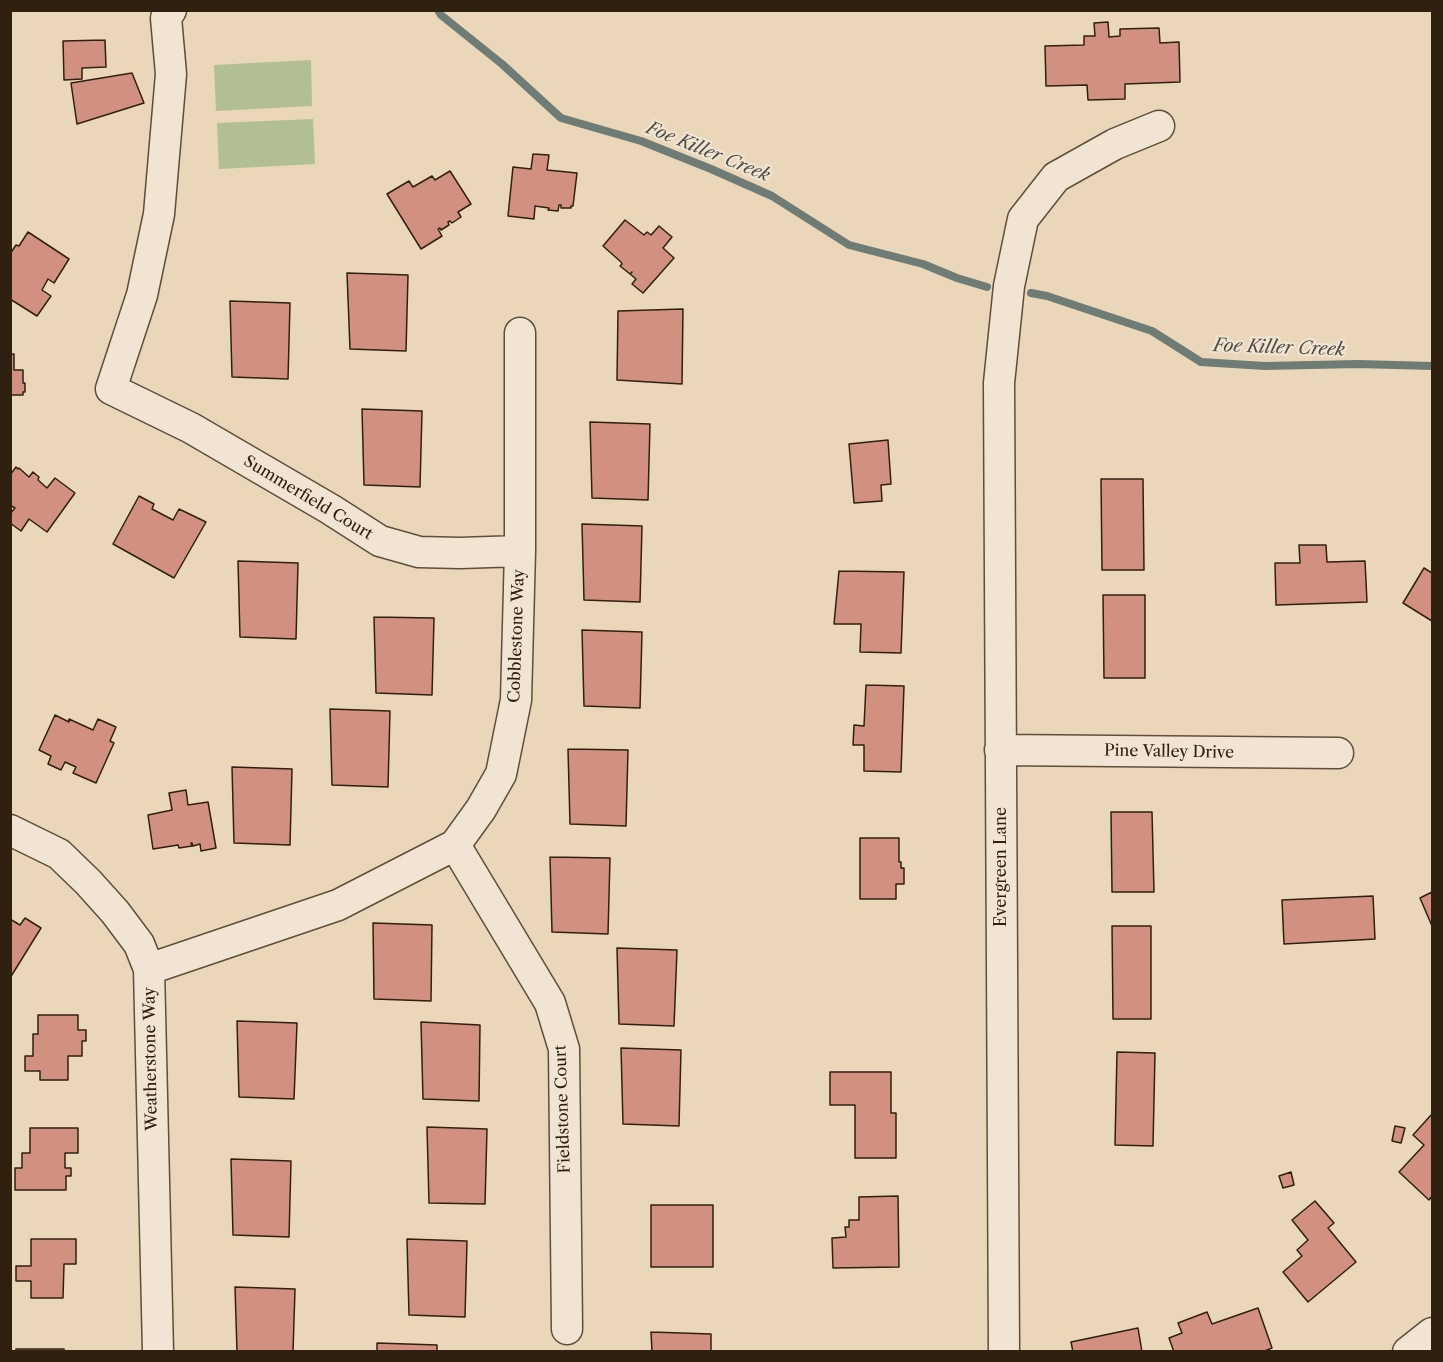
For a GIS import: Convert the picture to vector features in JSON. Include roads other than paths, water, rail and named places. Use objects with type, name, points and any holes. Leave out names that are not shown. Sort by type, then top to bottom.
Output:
[{"type":"street","name":"Summerfield Court","points":[[171,10],[166,18],[171,74],[159,214],[142,295],[111,389],[191,428],[330,509],[380,542],[419,552],[520,551]]},
{"type":"street","name":"Evergreen Lane","points":[[1004,1352],[999,383],[1009,286],[1023,219],[1056,177],[1115,144],[1159,126]]},
{"type":"street","name":"Cobblestone Way","points":[[149,969],[338,905],[455,845],[481,809],[501,774],[516,700],[520,551],[519,333]]},
{"type":"street","name":"Pine Valley Drive","points":[[1000,750],[1338,753]]},
{"type":"street","name":"Weatherstone Way","points":[[10,830],[59,854],[81,875],[140,944],[149,969],[158,1352]]},
{"type":"street","name":"Fieldstone Court","points":[[455,845],[550,1003],[564,1049],[567,1329]]},
{"type":"street","points":[[1408,1352],[1432,1333]]},
{"type":"waterway","name":"Foe Killer Creek","points":[[438,10],[561,118],[641,141],[711,169],[772,196],[849,245],[923,264],[987,287]]},
{"type":"waterway","name":"Foe Killer Creek","points":[[1031,293],[1047,296],[1152,331],[1201,362],[1265,366],[1358,364],[1432,366]]}]
